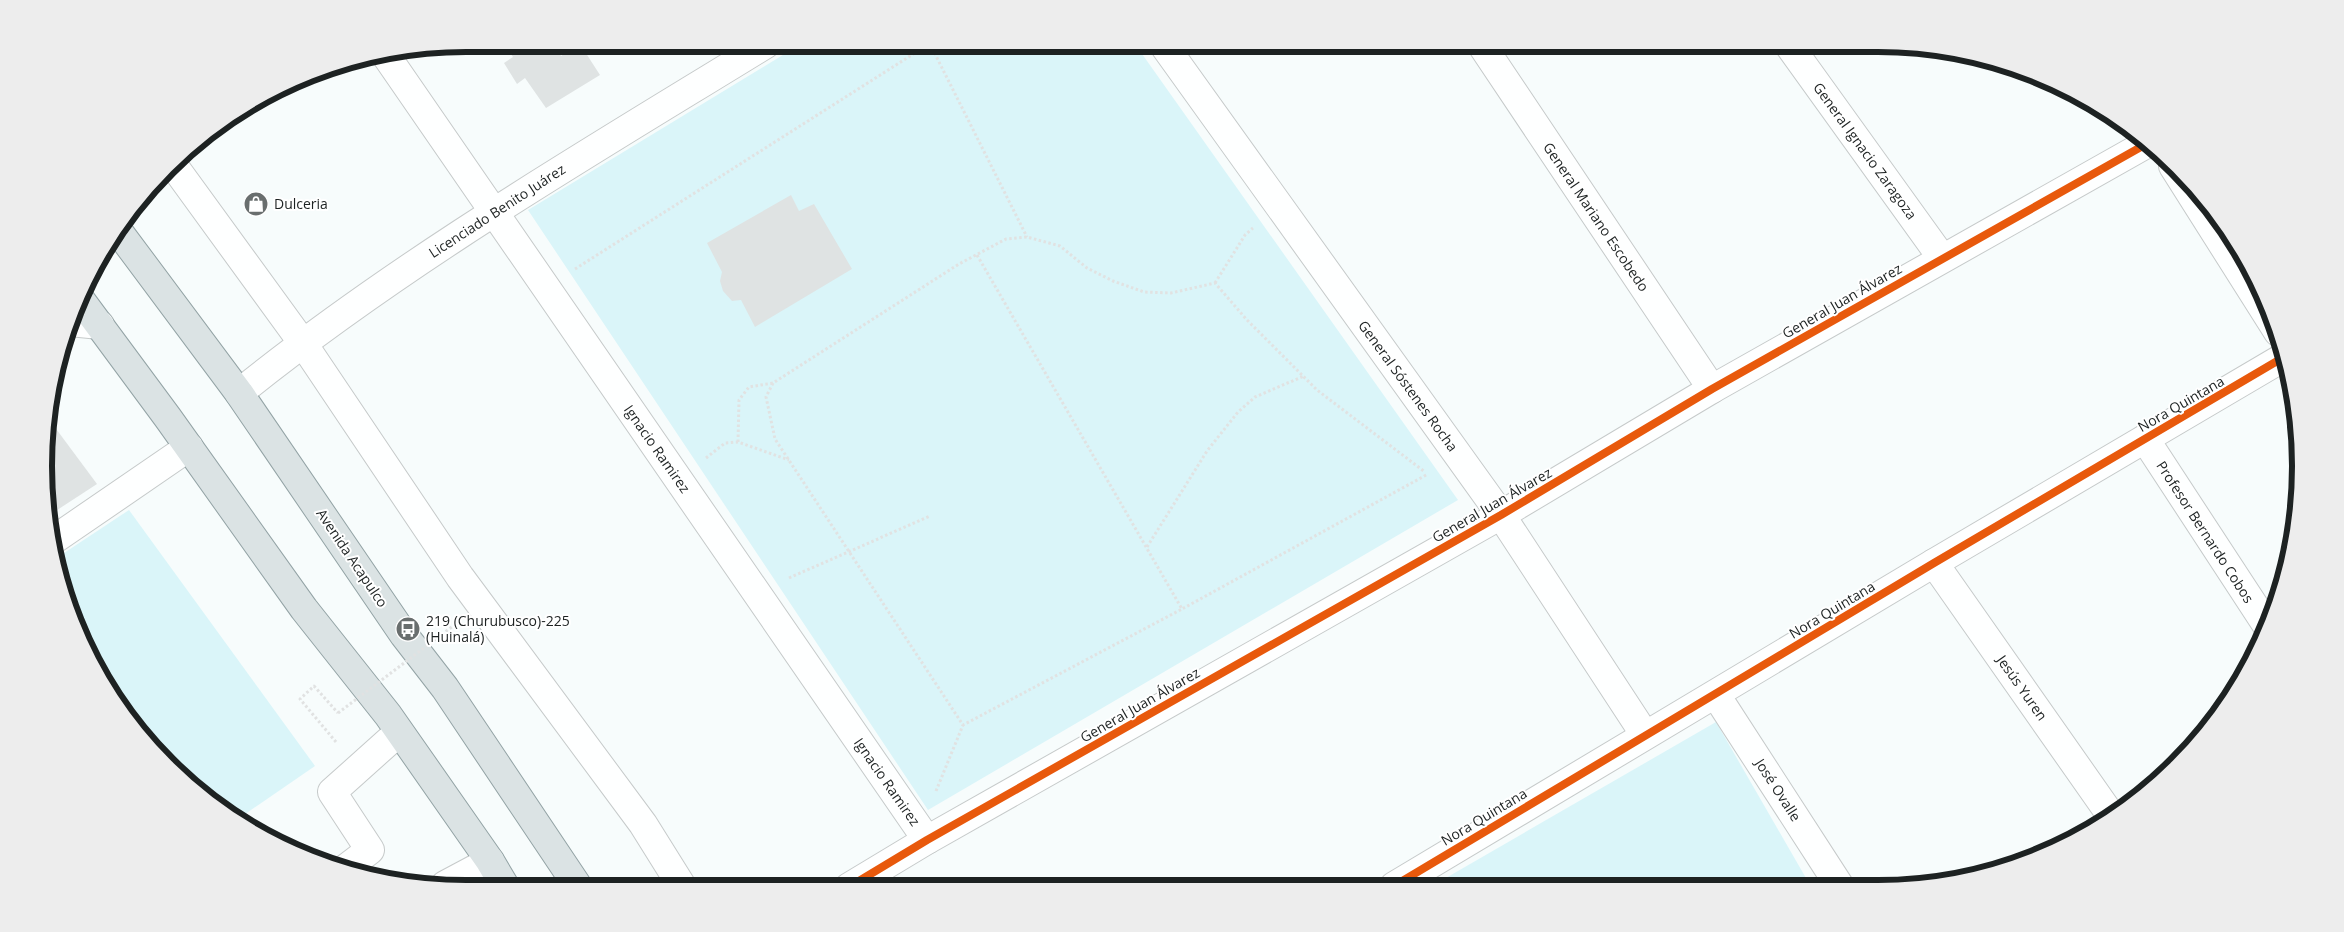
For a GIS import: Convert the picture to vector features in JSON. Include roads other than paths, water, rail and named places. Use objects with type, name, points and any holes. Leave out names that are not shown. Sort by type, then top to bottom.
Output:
[{"type":"main road","name":"Avenida Acapulco","points":[[122,236],[239,393],[404,635],[456,704],[575,880]]},
{"type":"main road","points":[[85,306],[189,447],[304,609],[400,732],[501,880]]},
{"type":"street","name":"Licenciado Benito Juárez","points":[[239,393],[302,342],[493,212],[753,52]]},
{"type":"street","name":"General Sóstenes Rocha","points":[[1169,52],[1501,515],[1645,735]]},
{"type":"street","name":"General Mariano Escobedo","points":[[1485,52],[1712,389]]},
{"type":"street","name":"General Ignacio Zaragoza","points":[[1794,52],[1942,258]]},
{"type":"street","name":"Ignacio Ramirez","points":[[389,59],[927,840]]},
{"type":"street","name":"General Juan Álvarez","points":[[860,880],[927,840],[1501,515],[1712,389],[2141,147]]},
{"type":"street","points":[[177,171],[302,342],[460,577],[643,824],[678,880]]},
{"type":"street","points":[[2194,199],[2254,293]]},
{"type":"street","points":[[78,323],[100,325]]},
{"type":"street","name":"Nora Quintana","points":[[1408,880],[1645,735],[1716,695],[1934,563],[2277,361]]},
{"type":"street","name":"Profesor Bernardo Cobos","points":[[2145,439],[2262,618]]},
{"type":"street","points":[[58,537],[189,447]]},
{"type":"street","name":"Jesús Yuren","points":[[1934,563],[2107,810]]},
{"type":"street","name":"José Ovalle","points":[[1716,695],[1836,880]]},
{"type":"street","points":[[353,863],[370,850],[332,792],[400,732]]},
{"type":"street","points":[[456,880],[490,861]]},
{"type":"place","name":"Dulceria","points":[[256,204]]},
{"type":"place","name":"219 (Churubusco)-225 (Huinalá)","points":[[408,629]]}]
